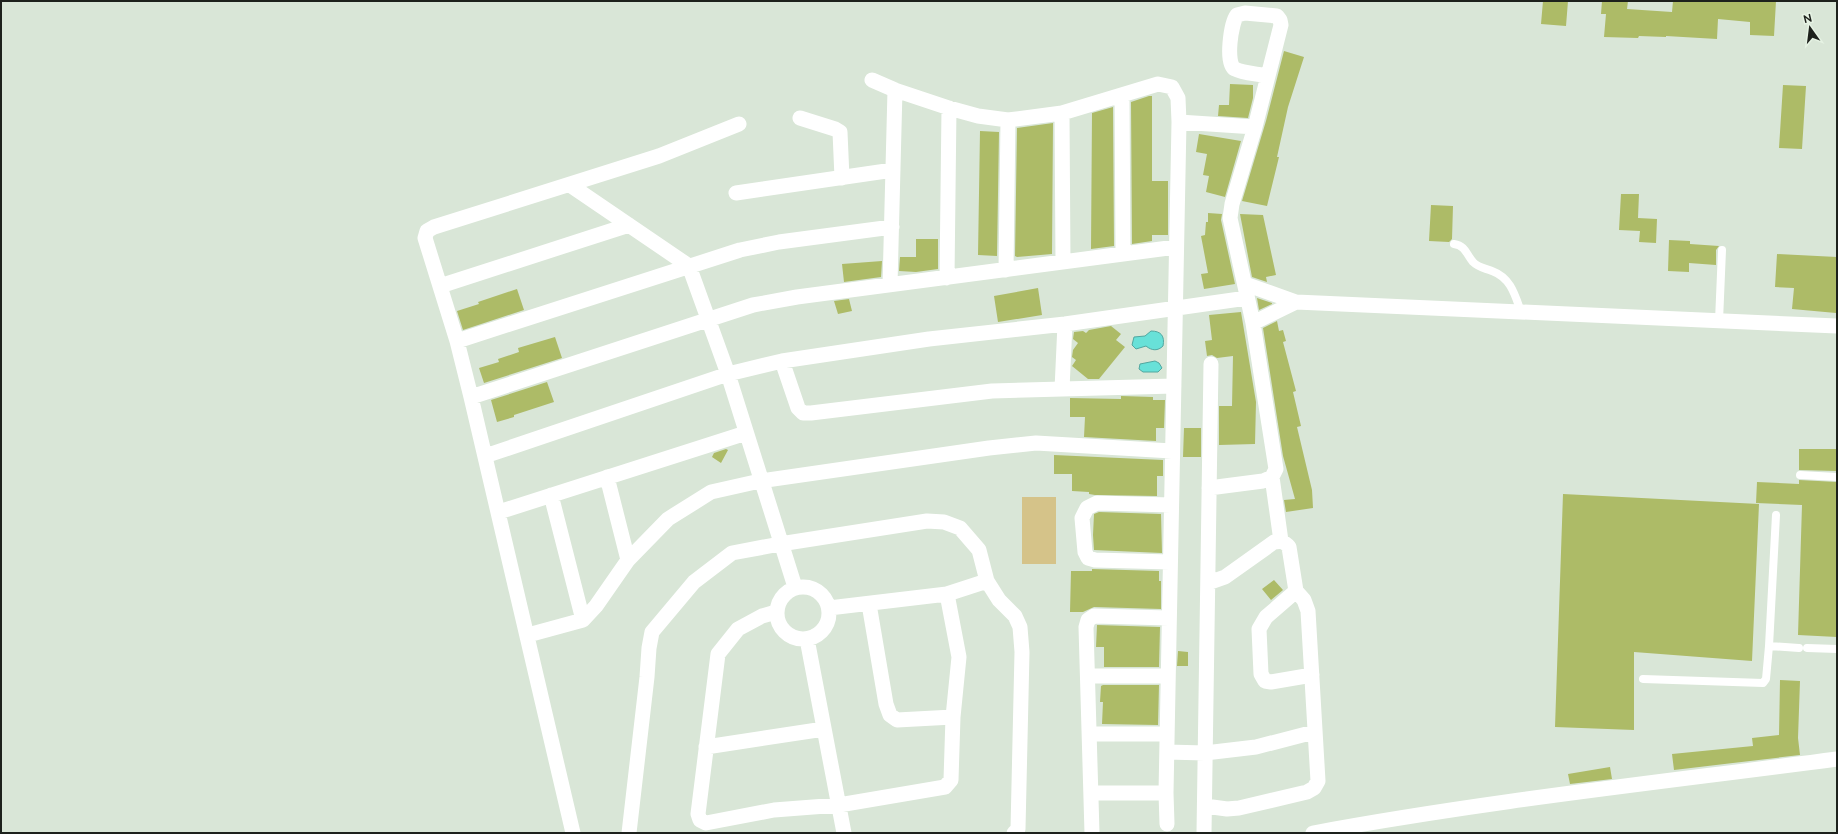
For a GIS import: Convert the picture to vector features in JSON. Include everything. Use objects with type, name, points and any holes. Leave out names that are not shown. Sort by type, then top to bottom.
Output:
[{"type":"street","points":[[1267,76],[1236,69],[1231,65],[1230,58],[1233,21],[1237,15],[1245,13],[1277,16],[1281,25],[1255,128],[1232,204],[1230,218],[1253,323],[1276,469],[1272,477],[1281,541]]},
{"type":"street","points":[[872,80],[949,108],[978,116],[1008,120],[1062,112],[1158,84],[1172,87],[1178,98],[1179,122],[1166,752],[1167,824]]},
{"type":"street","points":[[890,286],[896,90]]},
{"type":"street","points":[[1122,95],[1123,254]]},
{"type":"street","points":[[947,278],[949,108]]},
{"type":"street","points":[[1062,112],[1063,262]]},
{"type":"street","points":[[800,118],[840,132],[842,178]]},
{"type":"street","points":[[1006,270],[1008,120]]},
{"type":"street","points":[[1179,122],[1255,128]]},
{"type":"street","points":[[573,833],[528,635],[471,397],[457,341],[425,238],[427,231],[434,227],[660,156],[739,124]]},
{"type":"street","points":[[736,193],[893,170]]},
{"type":"street","points":[[570,184],[689,266],[728,374],[760,481],[795,587]]},
{"type":"street","points":[[440,286],[628,225]]},
{"type":"street","points":[[457,341],[740,250],[779,242],[892,227]]},
{"type":"street","points":[[471,397],[753,305],[797,297],[890,286],[1176,247]]},
{"type":"street","points":[[485,456],[728,374],[782,361],[929,339],[1065,324],[1174,308],[1246,291],[1296,302],[1837,326]]},
{"type":"street","points":[[1253,323],[1296,302]]},
{"type":"street","points":[[1062,388],[1065,324]]},
{"type":"street","points":[[782,361],[798,408],[803,413],[992,392],[1062,388],[1174,386]]},
{"type":"street","points":[[1204,833],[1211,364]]},
{"type":"street","points":[[499,512],[746,433]]},
{"type":"street","points":[[528,635],[583,620],[596,606],[628,560],[668,519],[711,492],[760,481],[989,448],[1036,443],[1172,451]]},
{"type":"street","points":[[607,477],[628,560]]},
{"type":"street","points":[[1209,488],[1263,481],[1272,477]]},
{"type":"street","points":[[551,495],[583,620]]},
{"type":"street","points":[[1170,562],[1095,560],[1088,558],[1085,552],[1082,518],[1087,508],[1097,503],[1171,505]]},
{"type":"street","points":[[629,833],[647,677],[648,648],[652,632],[694,582],[732,553],[927,521],[944,522],[960,528],[978,550],[987,581],[999,600],[1015,616],[1020,627],[1022,652],[1018,829],[1014,833]]},
{"type":"street","points":[[1205,806],[1227,809],[1239,808],[1307,792],[1314,788],[1318,781],[1308,611],[1304,600],[1296,591],[1289,547],[1286,543],[1281,541],[1274,542],[1225,577],[1208,583]]},
{"type":"street","points":[[829,608],[947,594],[987,581]]},
{"type":"street","points":[[795,587],[810,587],[823,595],[829,608],[828,622],[820,633],[807,639],[795,639],[785,633],[778,624],[776,612],[781,597],[795,587]]},
{"type":"street","points":[[1296,591],[1266,617],[1259,629],[1261,674],[1265,681],[1272,682],[1312,675]]},
{"type":"street","points":[[776,612],[762,616],[738,629],[718,654],[698,814],[700,820],[706,823],[774,810],[839,805],[945,787],[951,780],[952,717],[959,657],[947,594]]},
{"type":"street","points":[[869,604],[886,704],[890,715],[897,720],[952,717]]},
{"type":"street","points":[[1092,833],[1086,627],[1088,620],[1094,616],[1169,618]]},
{"type":"street","points":[[807,639],[844,833]]},
{"type":"street","points":[[1088,676],[1168,676]]},
{"type":"street","points":[[706,746],[824,729]]},
{"type":"street","points":[[1166,752],[1205,753],[1256,747],[1314,732]]},
{"type":"street","points":[[1090,734],[1167,734]]},
{"type":"street","points":[[1313,833],[1365,823],[1503,803],[1837,759]]},
{"type":"street","points":[[1091,793],[1166,793]]},
{"type":"lane","points":[[1454,244],[1461,245],[1466,249],[1473,262],[1482,269],[1491,271],[1505,278],[1513,290],[1521,312]]},
{"type":"lane","points":[[1720,321],[1722,250]]},
{"type":"lane","points":[[1800,475],[1837,477]]},
{"type":"lane","points":[[1643,679],[1763,683],[1766,679],[1776,515]]},
{"type":"lane","points":[[1768,646],[1837,649]]},
{"type":"shaded area","points":[[1022,497],[1056,497],[1056,564],[1022,564]]},
{"type":"water","points":[[1151,331],[1162,335],[1163,346],[1161,348],[1153,350],[1146,346],[1136,349],[1132,345],[1134,337],[1145,336]]},
{"type":"water","points":[[1155,361],[1159,363],[1162,368],[1158,372],[1143,372],[1139,369],[1140,364]]},
{"type":"building","points":[[1543,1],[1568,1],[1566,26],[1541,24]]},
{"type":"building","points":[[1602,1],[1628,1],[1627,9],[1672,12],[1673,1],[1776,1],[1774,36],[1750,35],[1750,22],[1718,19],[1717,39],[1666,36],[1639,36],[1638,38],[1604,37],[1606,14],[1601,14]]},
{"type":"building","points":[[1284,51],[1304,57],[1288,107],[1277,157],[1279,157],[1267,206],[1242,201],[1266,121]]},
{"type":"building","points":[[1230,84],[1253,85],[1253,98],[1248,118],[1218,116],[1219,105],[1229,105]]},
{"type":"building","points":[[1783,85],[1806,86],[1802,149],[1779,148]]},
{"type":"building","points":[[1152,96],[1152,181],[1168,181],[1168,235],[1152,235],[1152,241],[1132,244],[1131,102]]},
{"type":"building","points":[[1113,107],[1114,246],[1091,249],[1092,113]]},
{"type":"building","points":[[1053,123],[1052,254],[1017,257],[1015,256],[1017,128]]},
{"type":"building","points":[[980,131],[999,132],[997,256],[978,255]]},
{"type":"building","points":[[1199,134],[1241,141],[1225,197],[1206,192],[1209,176],[1203,175],[1207,154],[1196,152]]},
{"type":"building","points":[[1621,194],[1639,194],[1638,218],[1657,219],[1656,243],[1639,242],[1640,231],[1619,230]]},
{"type":"building","points":[[1431,205],[1453,206],[1452,239],[1449,242],[1429,241]]},
{"type":"building","points":[[1208,213],[1222,214],[1221,220],[1235,284],[1204,289],[1201,274],[1208,273],[1201,236],[1205,235],[1206,222],[1208,222]]},
{"type":"building","points":[[1240,214],[1263,215],[1276,275],[1266,277],[1267,282],[1252,277]]},
{"type":"building","points":[[916,239],[938,239],[938,269],[916,272],[899,271],[900,257],[916,257]]},
{"type":"building","points":[[1669,240],[1690,241],[1690,244],[1719,246],[1716,250],[1716,265],[1689,263],[1689,272],[1668,271]]},
{"type":"building","points":[[1777,254],[1837,257],[1836,313],[1792,309],[1794,288],[1775,287]]},
{"type":"building","points":[[882,261],[881,277],[844,282],[842,264]]},
{"type":"building","points":[[1038,288],[1042,315],[998,322],[994,296]]},
{"type":"building","points":[[517,289],[524,310],[463,330],[457,311],[479,304],[478,302]]},
{"type":"building","points":[[1257,298],[1272,303],[1272,304],[1259,310]]},
{"type":"building","points":[[849,299],[852,311],[838,314],[834,301]]},
{"type":"building","points":[[1241,312],[1256,402],[1255,444],[1219,445],[1219,406],[1232,406],[1233,356],[1217,358],[1212,355],[1207,356],[1205,341],[1212,340],[1209,315]]},
{"type":"building","points":[[1277,321],[1279,331],[1283,330],[1286,341],[1283,342],[1296,391],[1293,392],[1301,426],[1297,427],[1312,490],[1313,508],[1286,512],[1284,500],[1295,499],[1283,456],[1263,328]]},
{"type":"building","points":[[1111,326],[1121,334],[1116,340],[1125,347],[1099,379],[1088,379],[1072,366],[1076,360],[1072,357],[1073,350],[1078,343],[1073,339],[1074,332],[1083,331],[1086,333],[1089,330]]},
{"type":"building","points":[[555,337],[562,358],[484,383],[479,368],[499,362],[498,359],[519,352],[518,348]]},
{"type":"building","points":[[547,382],[554,402],[497,422],[491,400]]},
{"type":"building","points":[[1121,396],[1153,397],[1153,400],[1165,400],[1164,428],[1156,428],[1156,441],[1084,437],[1085,417],[1070,417],[1070,398],[1121,399]]},
{"type":"building","points":[[1184,428],[1201,428],[1201,457],[1183,457]]},
{"type":"building","points":[[726,449],[728,450],[721,463],[712,457],[714,453]]},
{"type":"building","points":[[1799,449],[1837,449],[1837,471],[1799,470]]},
{"type":"building","points":[[1054,455],[1163,460],[1163,476],[1157,476],[1157,496],[1095,495],[1089,494],[1089,492],[1072,491],[1072,474],[1054,474]]},
{"type":"building","points":[[1799,480],[1837,482],[1837,637],[1798,635],[1802,505],[1756,503],[1757,482],[1799,484]]},
{"type":"building","points":[[1563,494],[1759,504],[1752,661],[1634,652],[1634,730],[1555,727]]},
{"type":"building","points":[[1099,512],[1161,514],[1162,553],[1094,550],[1094,514]]},
{"type":"building","points":[[1092,569],[1159,571],[1159,581],[1161,581],[1161,609],[1094,607],[1083,612],[1070,612],[1071,571],[1092,571]]},
{"type":"building","points":[[1274,580],[1283,590],[1271,600],[1262,589]]},
{"type":"building","points":[[1097,625],[1160,627],[1159,667],[1104,667],[1104,647],[1096,647]]},
{"type":"building","points":[[1178,651],[1188,652],[1188,666],[1177,666]]},
{"type":"building","points":[[1780,680],[1800,681],[1798,738],[1800,755],[1674,770],[1672,754],[1753,746],[1752,738],[1779,735]]},
{"type":"building","points":[[1159,685],[1158,725],[1102,724],[1103,702],[1100,702],[1101,686]]},
{"type":"building","points":[[1610,767],[1612,779],[1570,784],[1568,774]]}]
